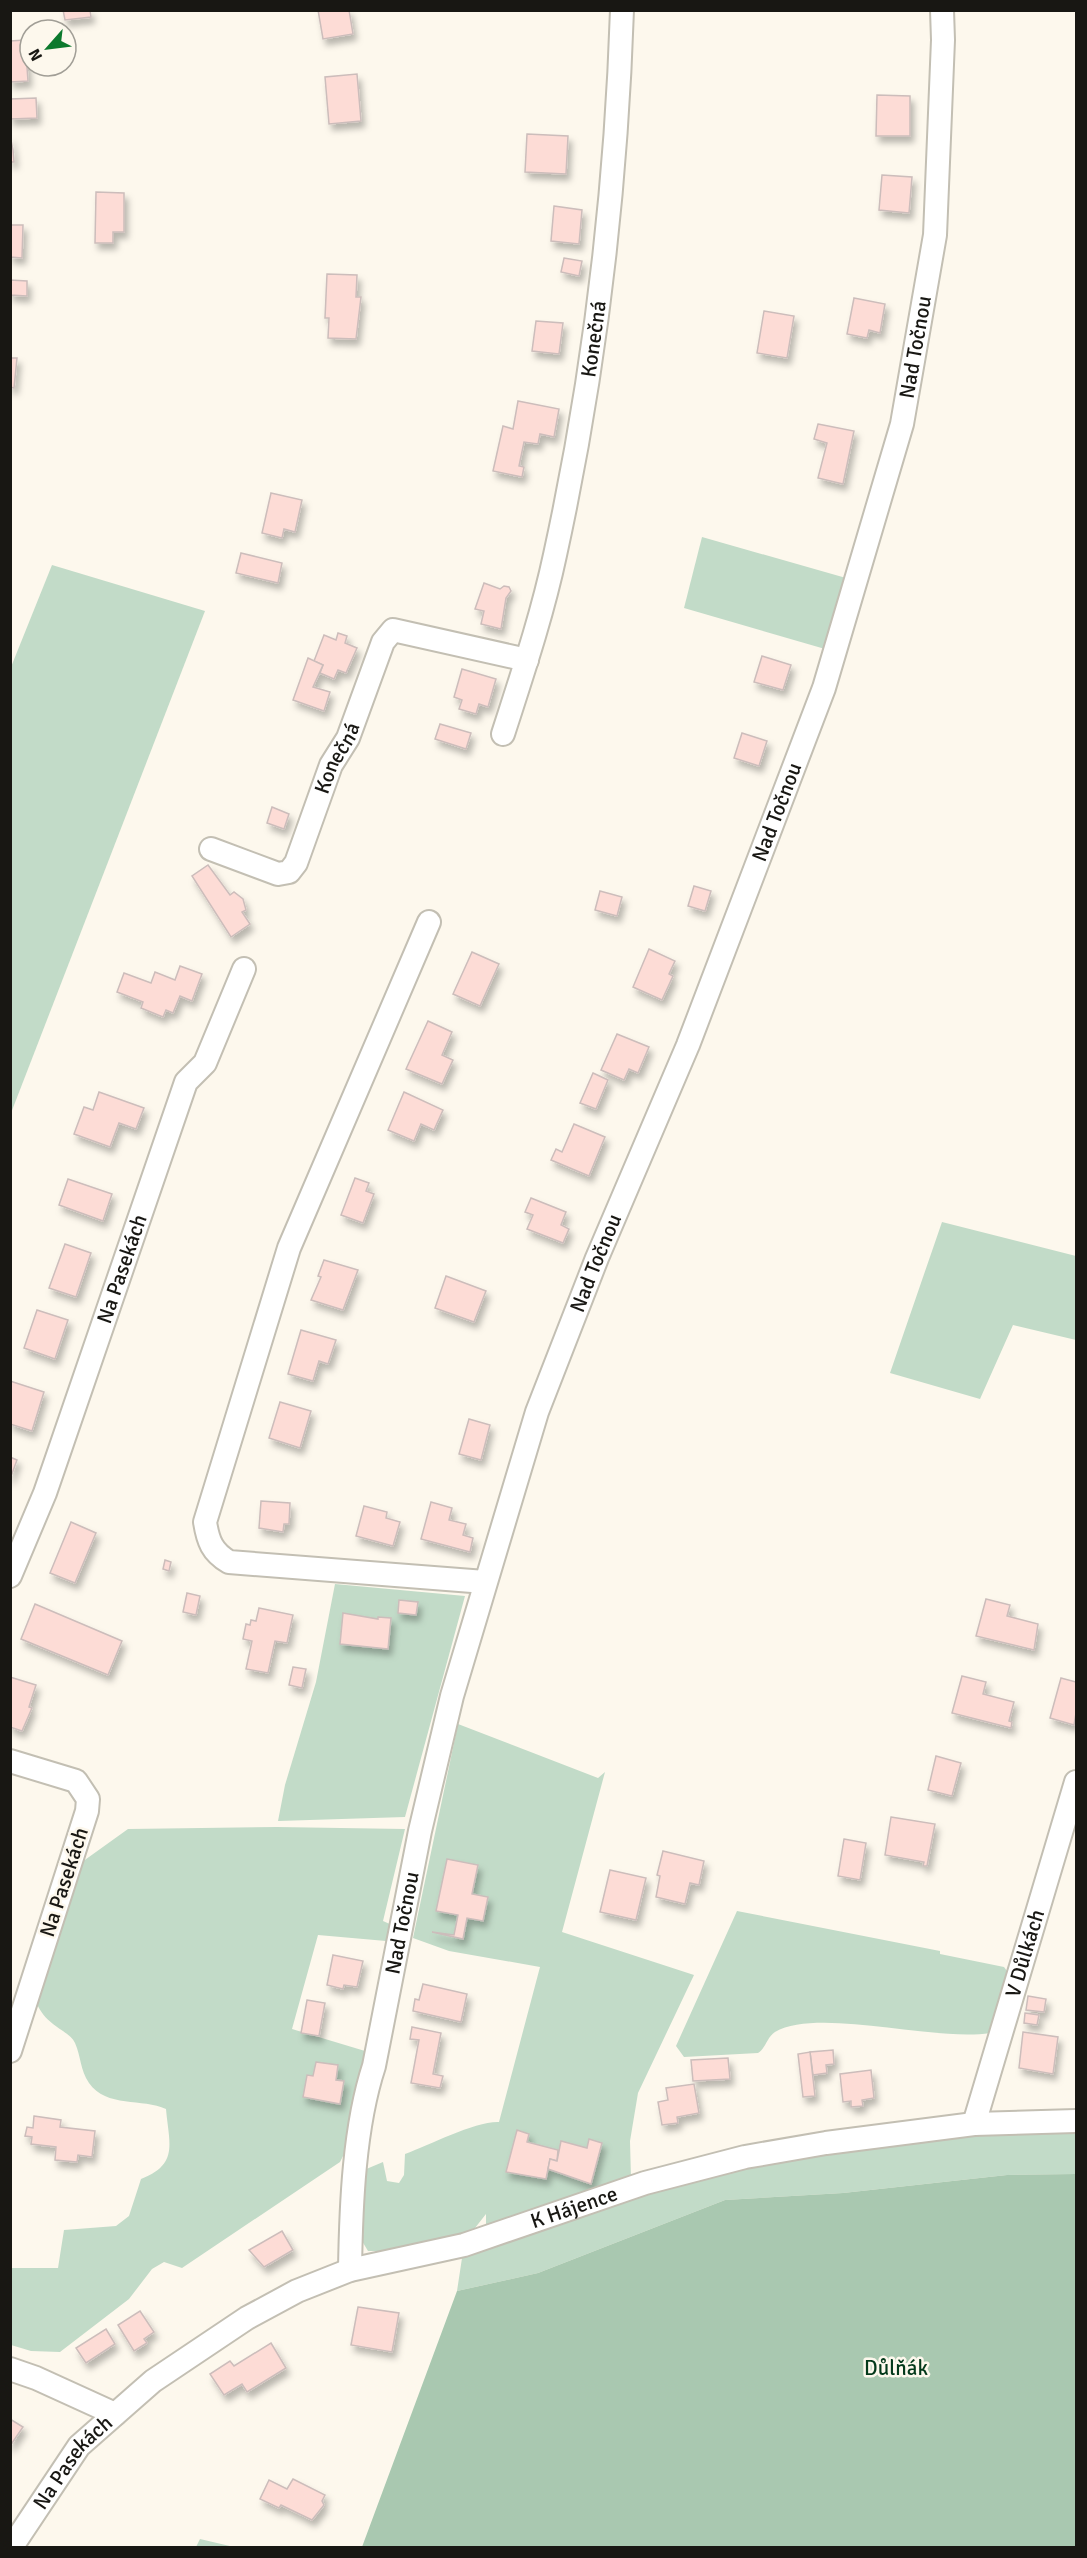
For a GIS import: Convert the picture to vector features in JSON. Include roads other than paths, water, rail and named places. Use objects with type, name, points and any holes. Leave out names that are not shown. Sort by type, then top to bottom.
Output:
[{"type":"street","name":"Konečná","points":[[503,734],[527,660],[555,557],[589,381],[613,163],[622,10]]},
{"type":"street","name":"Nad Točnou","points":[[351,2270],[351,2203],[367,2090],[374,2066],[425,1808],[452,1696],[486,1582],[541,1402],[597,1258],[688,1045],[824,688],[896,446],[916,352],[935,235],[944,40],[942,10]]},
{"type":"street","name":"Konečná","points":[[211,849],[278,874],[289,872],[296,863],[331,765],[348,738],[383,642],[393,630],[527,660]]},
{"type":"street","points":[[429,922],[289,1248],[205,1522],[208,1538],[216,1555],[229,1562],[486,1582]]},
{"type":"street","name":"Na Pasekách","points":[[10,1576],[45,1493],[186,1082],[205,1063],[244,969]]},
{"type":"street","name":"Na Pasekách","points":[[10,1761],[76,1781],[88,1799],[87,1811],[10,2051]]},
{"type":"street","name":"V Důlkách","points":[[974,2124],[1077,1782]]},
{"type":"street","name":"K Hájence","points":[[115,2414],[153,2380],[246,2318],[297,2291],[351,2270],[464,2245],[645,2183],[745,2157],[826,2143],[974,2124],[1077,2121]]},
{"type":"street","name":"Na Pasekách","points":[[10,2369],[36,2378],[115,2414],[79,2446],[11,2547]]},
{"type":"park label","name":"Důlňák","points":[[896,2368]]}]
